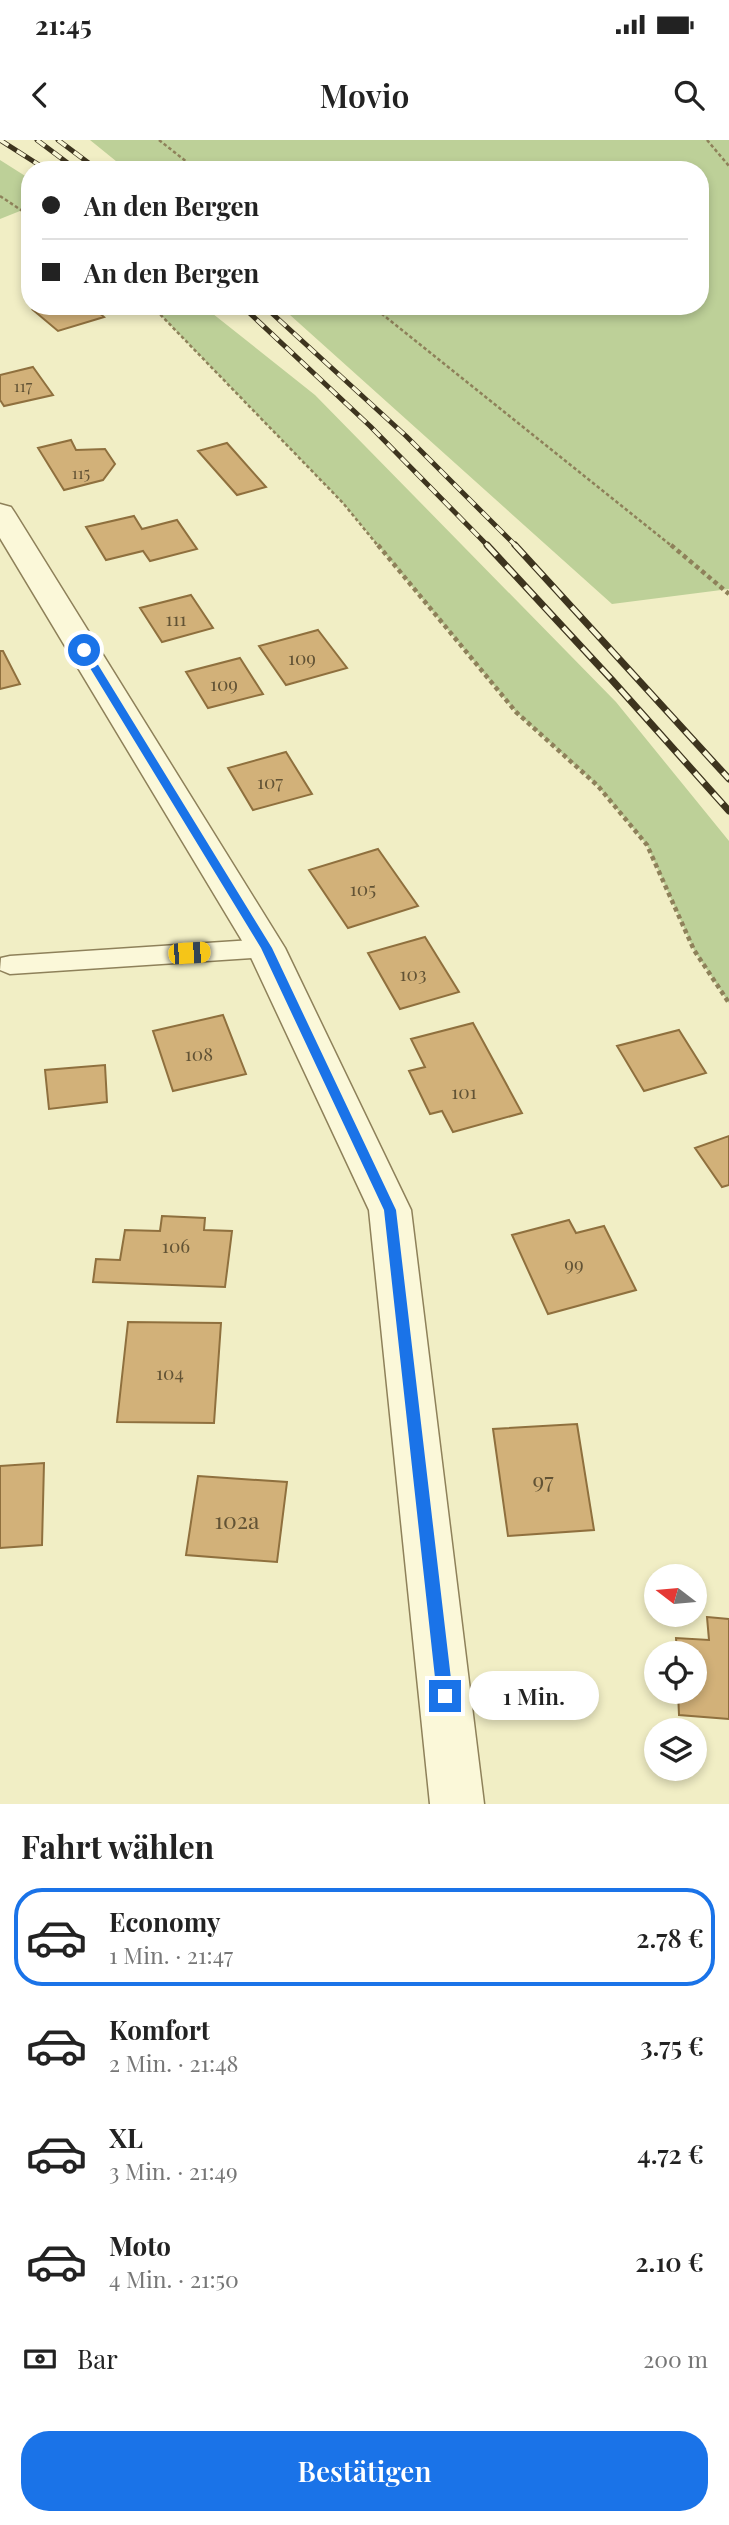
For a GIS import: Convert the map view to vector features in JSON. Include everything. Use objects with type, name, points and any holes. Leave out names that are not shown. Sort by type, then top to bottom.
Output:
[{"type":"street","points":[[0,513],[266,948],[390,1210],[457,1804]]},
{"type":"lane","points":[[10,965],[266,948]]},
{"type":"path","points":[[159,140],[186,161]]},
{"type":"path","points":[[706,140],[729,166]]},
{"type":"path","points":[[0,196],[21,210]]},
{"type":"path","points":[[161,315],[343,503],[516,712],[598,786],[647,845],[694,950],[729,1003]]},
{"type":"path","points":[[383,315],[729,594]]},
{"type":"green space","points":[[90,140],[729,140],[729,589],[612,604],[290,315],[709,315],[709,161],[116,161]]},
{"type":"green space","points":[[0,160],[21,173],[21,212],[0,219]]},
{"type":"green space","points":[[161,315],[214,315],[315,395],[616,702],[729,841],[729,1003],[694,950],[647,845],[598,786],[516,712],[343,503]]},
{"type":"building","points":[[39,315],[104,317],[58,331]]},
{"type":"building","points":[[33,367],[53,395],[4,406],[0,400],[0,375]]},
{"type":"building","points":[[71,440],[76,450],[105,449],[115,464],[103,480],[64,490],[38,448]]},
{"type":"building","points":[[227,443],[266,487],[237,495],[198,451]]},
{"type":"building","points":[[134,516],[142,529],[177,520],[197,549],[150,561],[143,551],[106,560],[86,527]]},
{"type":"building","points":[[191,595],[213,628],[162,642],[140,608]]},
{"type":"building","points":[[318,630],[347,668],[286,685],[259,646]]},
{"type":"building","points":[[0,651],[3,651],[20,684],[0,689]]},
{"type":"building","points":[[240,658],[263,694],[208,708],[186,672]]},
{"type":"building","points":[[286,752],[312,794],[253,810],[228,768]]},
{"type":"building","points":[[378,849],[418,906],[348,928],[309,870]]},
{"type":"building","points":[[425,937],[459,992],[400,1009],[368,953]]},
{"type":"building","points":[[223,1015],[246,1074],[173,1091],[153,1031]]},
{"type":"building","points":[[473,1023],[522,1113],[453,1132],[442,1111],[430,1114],[409,1071],[425,1067],[411,1039]]},
{"type":"building","points":[[679,1030],[706,1073],[644,1091],[617,1046]]},
{"type":"building","points":[[105,1065],[107,1102],[49,1109],[45,1070]]},
{"type":"building","points":[[729,1136],[729,1185],[722,1187],[695,1148]]},
{"type":"building","points":[[162,1216],[205,1218],[204,1230],[232,1231],[225,1287],[93,1282],[96,1259],[120,1260],[125,1230],[160,1231]]},
{"type":"building","points":[[569,1220],[576,1233],[604,1226],[636,1290],[548,1314],[512,1235]]},
{"type":"building","points":[[128,1322],[221,1323],[214,1423],[117,1422]]},
{"type":"building","points":[[577,1424],[594,1530],[508,1536],[493,1429]]},
{"type":"building","points":[[44,1463],[42,1545],[0,1548],[0,1466]]},
{"type":"building","points":[[198,1476],[287,1482],[277,1562],[186,1555]]},
{"type":"building","points":[[707,1617],[729,1619],[729,1719],[679,1715],[679,1704],[707,1704],[707,1641],[676,1641],[676,1638],[709,1640]]},
{"type":"railway","points":[[0,140],[33,161]]},
{"type":"railway","points":[[37,140],[65,161]]},
{"type":"railway","points":[[58,140],[86,161]]},
{"type":"railway","points":[[252,315],[370,426],[489,547]]},
{"type":"railway","points":[[274,315],[406,436],[515,545]]},
{"type":"railway","points":[[487,545],[729,811]]},
{"type":"railway","points":[[515,545],[729,779]]},
{"type":"route","points":[[84,650],[266,948],[390,1210],[445,1696]]}]
